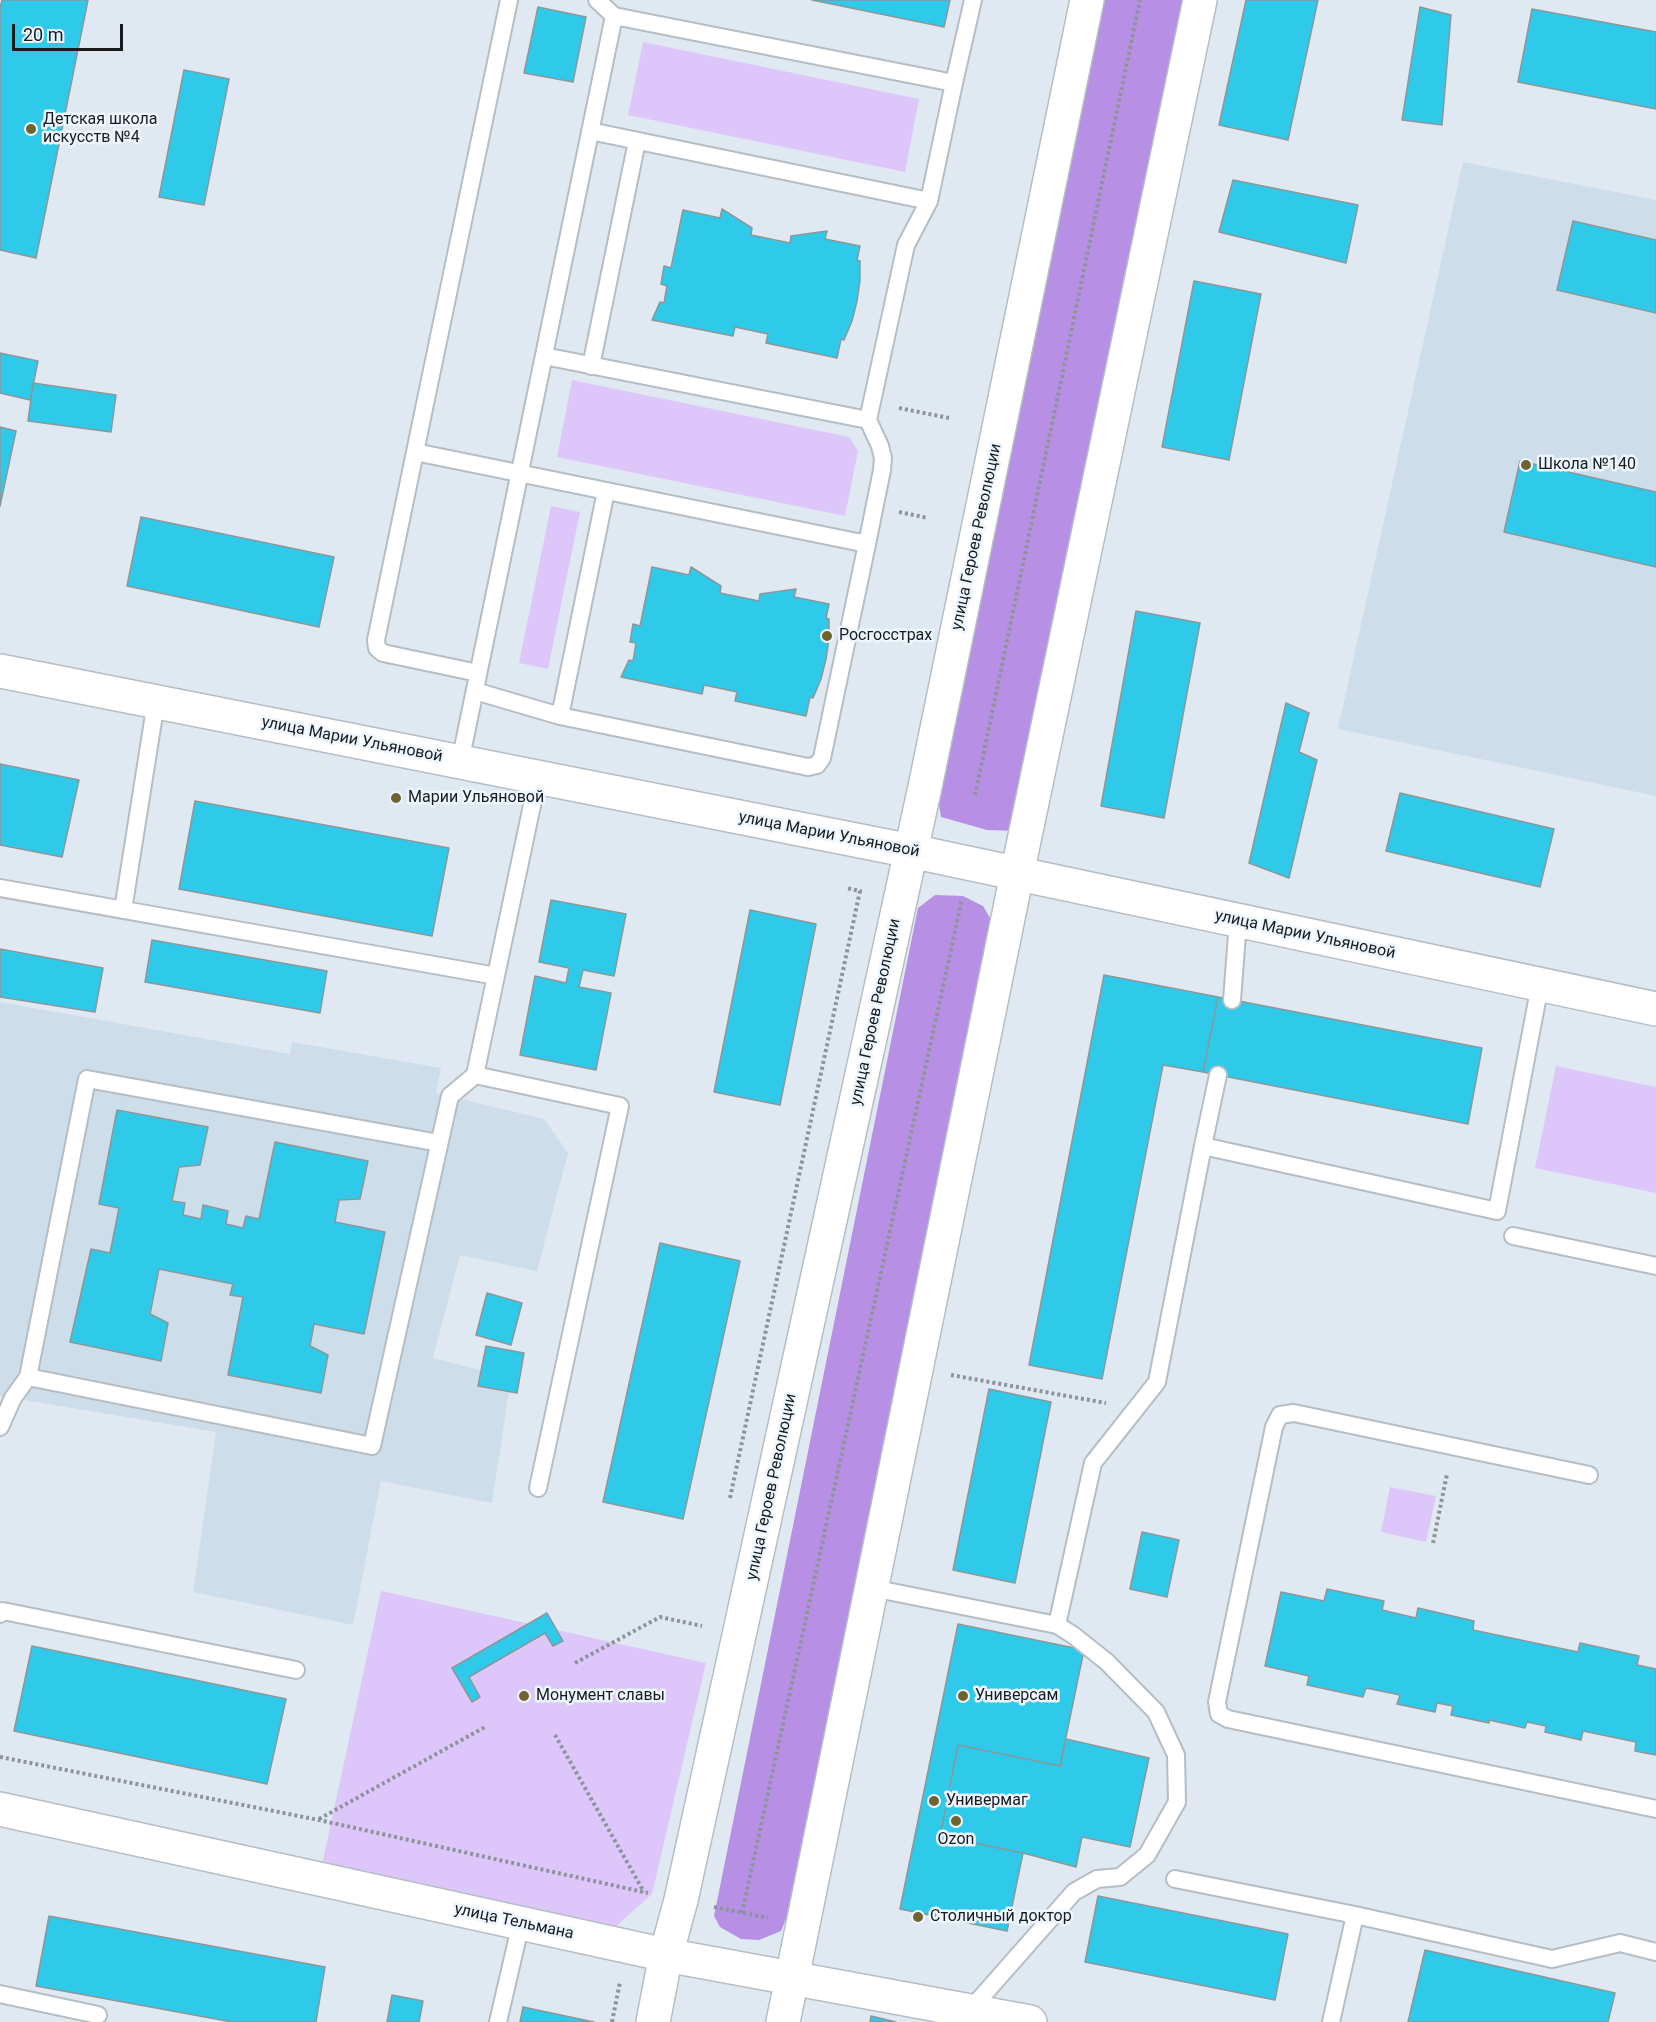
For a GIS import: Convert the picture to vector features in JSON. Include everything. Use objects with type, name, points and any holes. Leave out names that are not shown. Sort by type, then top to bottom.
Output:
[{"type":"street","name":"улица Героев Революции","points":[[653,2022],[911,851],[1087,0]]},
{"type":"street","points":[[783,2022],[1017,874],[1200,0]]},
{"type":"street","name":"улица Марии Ульяновой","points":[[0,671],[911,851],[1656,1009]]},
{"type":"street","name":"улица Тельмана","points":[[0,1809],[666,1955],[1021,2021]]},
{"type":"lane","points":[[478,673],[383,653],[377,648],[376,640],[509,0]]},
{"type":"lane","points":[[597,0],[614,16],[954,83]]},
{"type":"lane","points":[[475,691],[560,716],[808,767],[818,765],[822,758],[882,470],[883,458],[880,446],[868,420],[906,245],[929,201],[973,0]]},
{"type":"lane","points":[[460,762],[614,16]]},
{"type":"lane","points":[[590,131],[929,201]]},
{"type":"lane","points":[[591,366],[637,141]]},
{"type":"lane","points":[[544,356],[868,420]]},
{"type":"lane","points":[[415,452],[867,544]]},
{"type":"lane","points":[[560,716],[606,491]]},
{"type":"lane","points":[[123,910],[156,702]]},
{"type":"lane","points":[[28,1377],[372,1446],[450,1096],[475,1075],[538,777]]},
{"type":"lane","points":[[0,888],[495,976]]},
{"type":"lane","points":[[1232,1000],[1238,921]]},
{"type":"lane","points":[[1203,1146],[1497,1211],[1540,985]]},
{"type":"lane","points":[[475,1075],[620,1106],[538,1488]]},
{"type":"lane","points":[[1057,1625],[1093,1462],[1157,1382],[1218,1075]]},
{"type":"lane","points":[[0,1427],[13,1398],[28,1377],[87,1079],[439,1143]]},
{"type":"lane","points":[[1513,1236],[1656,1266]]},
{"type":"lane","points":[[1589,1474],[1294,1413],[1280,1415],[1274,1427],[1217,1702],[1220,1714],[1228,1719],[1656,1809]]},
{"type":"lane","points":[[872,1588],[1057,1625],[1107,1662],[1155,1712],[1176,1755],[1177,1802],[1148,1855],[1119,1877],[1097,1879],[1074,1892],[970,2010]]},
{"type":"lane","points":[[1,1608],[297,1670]]},
{"type":"lane","points":[[1175,1879],[1355,1915],[1552,1959],[1620,1943],[1656,1952]]},
{"type":"lane","points":[[1331,2022],[1355,1915]]},
{"type":"lane","points":[[498,2022],[521,1923]]},
{"type":"lane","points":[[0,1994],[98,2015]]},
{"type":"path","points":[[975,795],[1140,0]]},
{"type":"path","points":[[872,402],[949,418]]},
{"type":"path","points":[[727,1508],[861,891],[846,888]]},
{"type":"path","points":[[742,1913],[963,897]]},
{"type":"path","points":[[945,1373],[1136,1409]]},
{"type":"path","points":[[1433,1543],[1453,1446]]},
{"type":"path","points":[[575,1663],[660,1617],[702,1626],[704,1616]]},
{"type":"path","points":[[319,1820],[485,1726]]},
{"type":"path","points":[[555,1735],[644,1893]]},
{"type":"path","points":[[0,1758],[319,1820],[644,1893],[802,1925]]},
{"type":"path","points":[[644,1893],[647,1881]]},
{"type":"shaded area","points":[[1101,0],[1190,0],[1019,831],[987,830],[941,817],[938,798]]},
{"type":"shaded area","points":[[643,42],[919,99],[905,172],[628,115]]},
{"type":"shaded area","name":"Школа №140","points":[[1463,162],[1656,200],[1656,796],[1338,729]]},
{"type":"shaded area","points":[[572,380],[849,437],[858,451],[845,516],[557,457]]},
{"type":"shaded area","points":[[551,506],[580,512],[548,669],[519,663]]},
{"type":"shaded area","points":[[935,895],[963,896],[983,906],[996,928],[790,1909],[781,1931],[759,1940],[741,1939],[720,1927],[714,1916],[918,908]]},
{"type":"shaded area","points":[[0,1002],[290,1054],[292,1042],[441,1068],[436,1093],[544,1119],[568,1153],[537,1271],[460,1255],[433,1358],[511,1378],[492,1503],[381,1481],[353,1625],[193,1592],[216,1432],[0,1396]]},
{"type":"shaded area","points":[[1556,1066],[1656,1087],[1656,1193],[1535,1168]]},
{"type":"shaded area","points":[[1390,1487],[1436,1496],[1426,1542],[1381,1532]]},
{"type":"shaded area","points":[[381,1591],[706,1663],[652,1894],[612,1930],[322,1865]]},
{"type":"building","name":"Детская школа искусств №4","points":[[2,0],[88,0],[36,258],[0,250],[0,8]]},
{"type":"building","points":[[812,0],[950,0],[944,27]]},
{"type":"building","points":[[1246,0],[1318,0],[1288,140],[1219,125]]},
{"type":"building","points":[[538,7],[586,17],[573,82],[524,73]]},
{"type":"building","points":[[1420,7],[1451,15],[1442,125],[1402,120]]},
{"type":"building","points":[[1532,9],[1656,32],[1656,109],[1518,82]]},
{"type":"building","points":[[184,70],[229,79],[204,205],[159,197]]},
{"type":"building","points":[[1233,180],[1358,205],[1346,263],[1219,232]]},
{"type":"building","points":[[722,209],[752,228],[751,235],[790,243],[791,236],[827,231],[825,239],[860,246],[857,260],[860,261],[860,281],[857,301],[844,340],[841,339],[837,358],[766,343],[768,334],[735,327],[733,336],[652,320],[660,302],[664,303],[667,286],[661,284],[664,266],[671,268],[683,210],[720,218]]},
{"type":"building","points":[[1573,221],[1656,240],[1656,313],[1557,290]]},
{"type":"building","points":[[1194,281],[1261,294],[1229,460],[1162,447]]},
{"type":"building","points":[[0,353],[38,361],[30,400],[0,393]]},
{"type":"building","points":[[33,383],[116,395],[111,432],[28,421]]},
{"type":"building","points":[[0,427],[16,431],[0,506]]},
{"type":"building","points":[[1520,461],[1656,492],[1656,567],[1504,532]]},
{"type":"building","points":[[141,517],[334,557],[319,627],[127,586]]},
{"type":"building","points":[[652,567],[689,575],[691,567],[721,586],[720,593],[759,601],[760,594],[796,589],[794,597],[829,604],[826,618],[829,619],[829,639],[826,659],[813,698],[810,697],[806,716],[735,701],[737,692],[704,685],[702,694],[621,677],[629,660],[633,661],[636,643],[630,642],[633,624],[640,626]]},
{"type":"building","points":[[1136,611],[1200,623],[1164,818],[1101,806]]},
{"type":"building","points":[[1286,703],[1309,713],[1299,752],[1317,760],[1289,878],[1249,863]]},
{"type":"building","points":[[0,764],[79,780],[62,857],[0,845]]},
{"type":"building","points":[[1400,793],[1554,829],[1540,887],[1386,851]]},
{"type":"building","points":[[195,801],[449,848],[432,936],[179,889]]},
{"type":"building","points":[[551,900],[626,914],[614,976],[583,970],[579,987],[611,993],[596,1070],[520,1055],[535,976],[566,983],[569,968],[539,962]]},
{"type":"building","points":[[750,910],[816,924],[780,1105],[714,1092]]},
{"type":"building","points":[[152,940],[327,971],[320,1013],[145,982]]},
{"type":"building","points":[[0,949],[103,968],[95,1012],[0,997]]},
{"type":"building","points":[[1104,975],[1218,997],[1203,1072],[1163,1065],[1102,1379],[1029,1365]]},
{"type":"building","points":[[1218,997],[1482,1048],[1468,1124],[1203,1072]]},
{"type":"building","points":[[117,1110],[208,1127],[200,1165],[179,1167],[172,1201],[185,1203],[183,1215],[201,1219],[203,1205],[228,1211],[226,1224],[243,1228],[246,1216],[259,1219],[275,1142],[368,1161],[360,1199],[339,1200],[335,1222],[385,1232],[364,1334],[314,1324],[310,1346],[328,1355],[321,1393],[228,1375],[243,1297],[230,1295],[233,1284],[159,1269],[150,1314],[168,1323],[161,1361],[70,1342],[91,1249],[110,1253],[119,1208],[99,1204]]},
{"type":"building","points":[[660,1243],[740,1261],[683,1519],[603,1502]]},
{"type":"building","points":[[487,1293],[522,1303],[511,1345],[476,1335]]},
{"type":"building","points":[[486,1346],[524,1353],[517,1393],[478,1386]]},
{"type":"building","points":[[989,1389],[1051,1402],[1015,1583],[953,1570]]},
{"type":"building","points":[[1142,1532],[1179,1540],[1167,1597],[1130,1589]]},
{"type":"building","points":[[1327,1589],[1384,1601],[1382,1610],[1416,1618],[1418,1608],[1474,1621],[1473,1630],[1578,1652],[1580,1643],[1639,1656],[1637,1665],[1656,1669],[1656,1755],[1635,1751],[1636,1742],[1583,1731],[1581,1740],[1545,1732],[1546,1726],[1527,1722],[1525,1728],[1451,1715],[1453,1706],[1437,1703],[1435,1712],[1397,1704],[1400,1695],[1366,1688],[1363,1697],[1307,1685],[1309,1676],[1265,1666],[1281,1592],[1324,1601]]},
{"type":"building","points":[[547,1613],[563,1641],[553,1646],[545,1633],[469,1677],[480,1697],[472,1702],[452,1668]]},
{"type":"building","name":"Универмаг","points":[[958,1624],[1084,1650],[1060,1766],[958,1745],[940,1836],[1023,1853],[1007,1931],[900,1909]]},
{"type":"building","points":[[32,1646],[286,1699],[267,1784],[14,1731]]},
{"type":"building","points":[[1066,1739],[1149,1758],[1130,1847],[1082,1837],[1076,1867],[1023,1853],[940,1836],[958,1745],[1060,1766]]},
{"type":"building","points":[[1098,1896],[1288,1934],[1275,2000],[1085,1962]]},
{"type":"building","points":[[49,1916],[325,1967],[316,2022],[232,2022],[36,1986]]},
{"type":"building","points":[[1425,1950],[1615,1993],[1608,2022],[1408,2022]]},
{"type":"building","points":[[392,1995],[423,2001],[419,2022],[387,2022]]},
{"type":"building","points":[[523,2007],[594,2022],[520,2022]]},
{"type":"building","points":[[871,2016],[896,2022],[870,2022]]},
{"type":"place","name":"Детская школа искусств №4","points":[[31,129]]},
{"type":"place","name":"Школа №140","points":[[1526,465]]},
{"type":"place","name":"Росгосстрах","points":[[827,636]]},
{"type":"place","name":"Марии Ульяновой","points":[[396,798]]},
{"type":"place","name":"Монумент славы","points":[[524,1696]]},
{"type":"place","name":"Универсам","points":[[963,1696]]},
{"type":"place","name":"Универмаг","points":[[934,1801]]},
{"type":"place","name":"Ozon","points":[[956,1821]]},
{"type":"place","name":"Столичный доктор","points":[[918,1917]]}]
